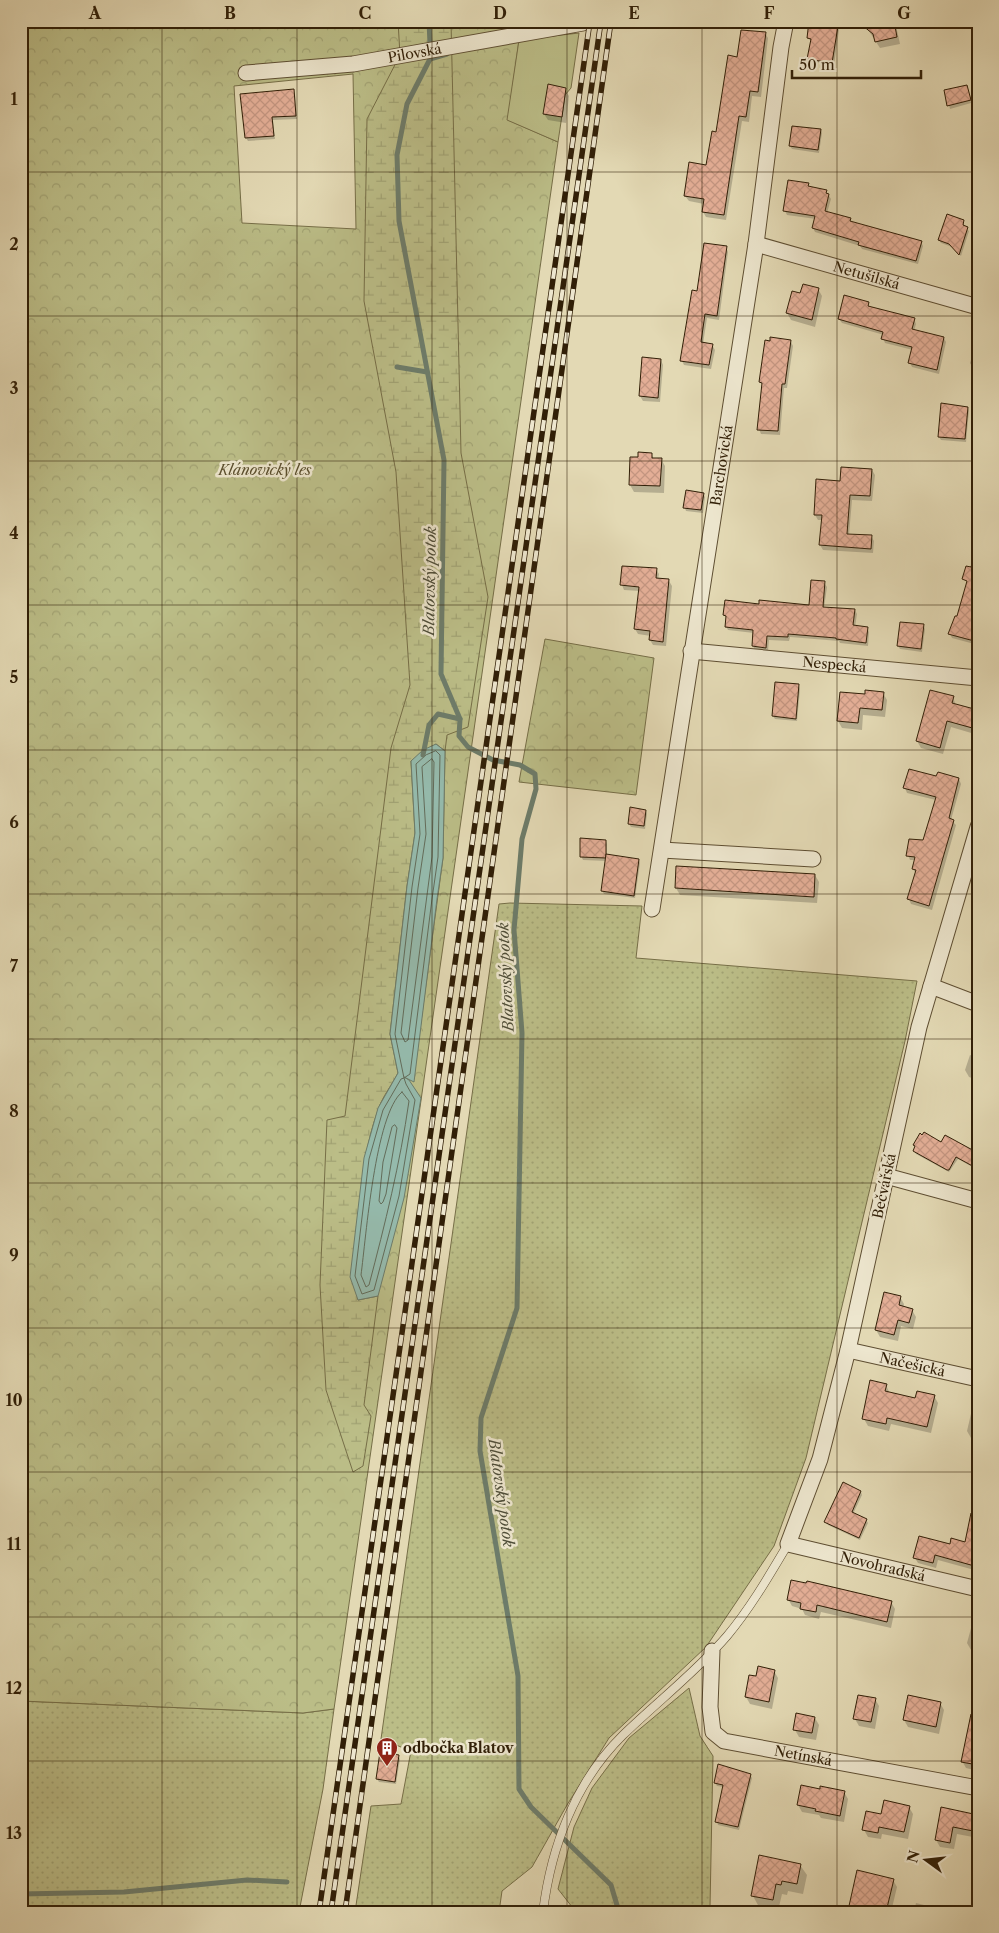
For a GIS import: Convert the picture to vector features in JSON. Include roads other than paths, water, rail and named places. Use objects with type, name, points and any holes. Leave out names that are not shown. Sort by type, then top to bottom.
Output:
[{"type":"street","name":"Barchovická","points":[[652,909],[756,244],[786,21]]},
{"type":"street","name":"Pilovská","points":[[246,73],[353,64],[583,23]]},
{"type":"street","name":"Netušilská","points":[[756,244],[978,307]]},
{"type":"street","name":"Nespecká","points":[[691,651],[978,678]]},
{"type":"street","name":"Bečvářská","points":[[788,1544],[820,1458],[848,1350],[919,1027],[978,827]]},
{"type":"street","points":[[662,850],[813,859]]},
{"type":"street","points":[[931,986],[978,1004]]},
{"type":"street","points":[[886,1176],[978,1201]]},
{"type":"street","name":"Načešická","points":[[848,1350],[978,1379]]},
{"type":"street","name":"Novohradská","points":[[788,1544],[978,1589]]},
{"type":"street","name":"Netínská","points":[[712,1651],[710,1707],[713,1732],[724,1740],[978,1788]]},
{"type":"lane","points":[[543,1912],[546,1888],[556,1846],[583,1784],[621,1737],[684,1680],[726,1636],[754,1601],[788,1544]]},
{"type":"water","points":[[436,744],[445,751],[443,858],[414,1082],[404,1077],[409,1080],[421,1098],[404,1198],[378,1296],[358,1300],[350,1277],[364,1158],[378,1108],[398,1073],[390,1034],[415,833],[411,761],[423,750]]},
{"type":"waterway","name":"Blatovský potok","points":[[429,21],[430,44]]},
{"type":"waterway","name":"Blatovský potok","points":[[447,54],[430,59],[407,104],[397,155],[399,221],[444,460],[441,674],[460,719],[459,736],[468,747],[493,760],[520,765],[535,774],[536,789],[522,839],[514,930],[522,1033],[517,1308],[481,1418],[480,1451],[518,1676],[519,1789],[531,1807],[611,1885],[619,1912]]},
{"type":"waterway","points":[[397,367],[427,372]]},
{"type":"waterway","points":[[423,755],[429,725],[438,714],[460,719]]},
{"type":"waterway","points":[[21,1894],[124,1892],[247,1880],[287,1882]]},
{"type":"railway","points":[[319,1912],[590,21]]},
{"type":"railway","points":[[331,1912],[601,21]]},
{"type":"railway","points":[[345,1912],[611,21]]},
{"type":"place","name":"odbočka Blatov","points":[[387,1767]]},
{"type":"park label","name":"Klánovický les","points":[[265,470]]}]
